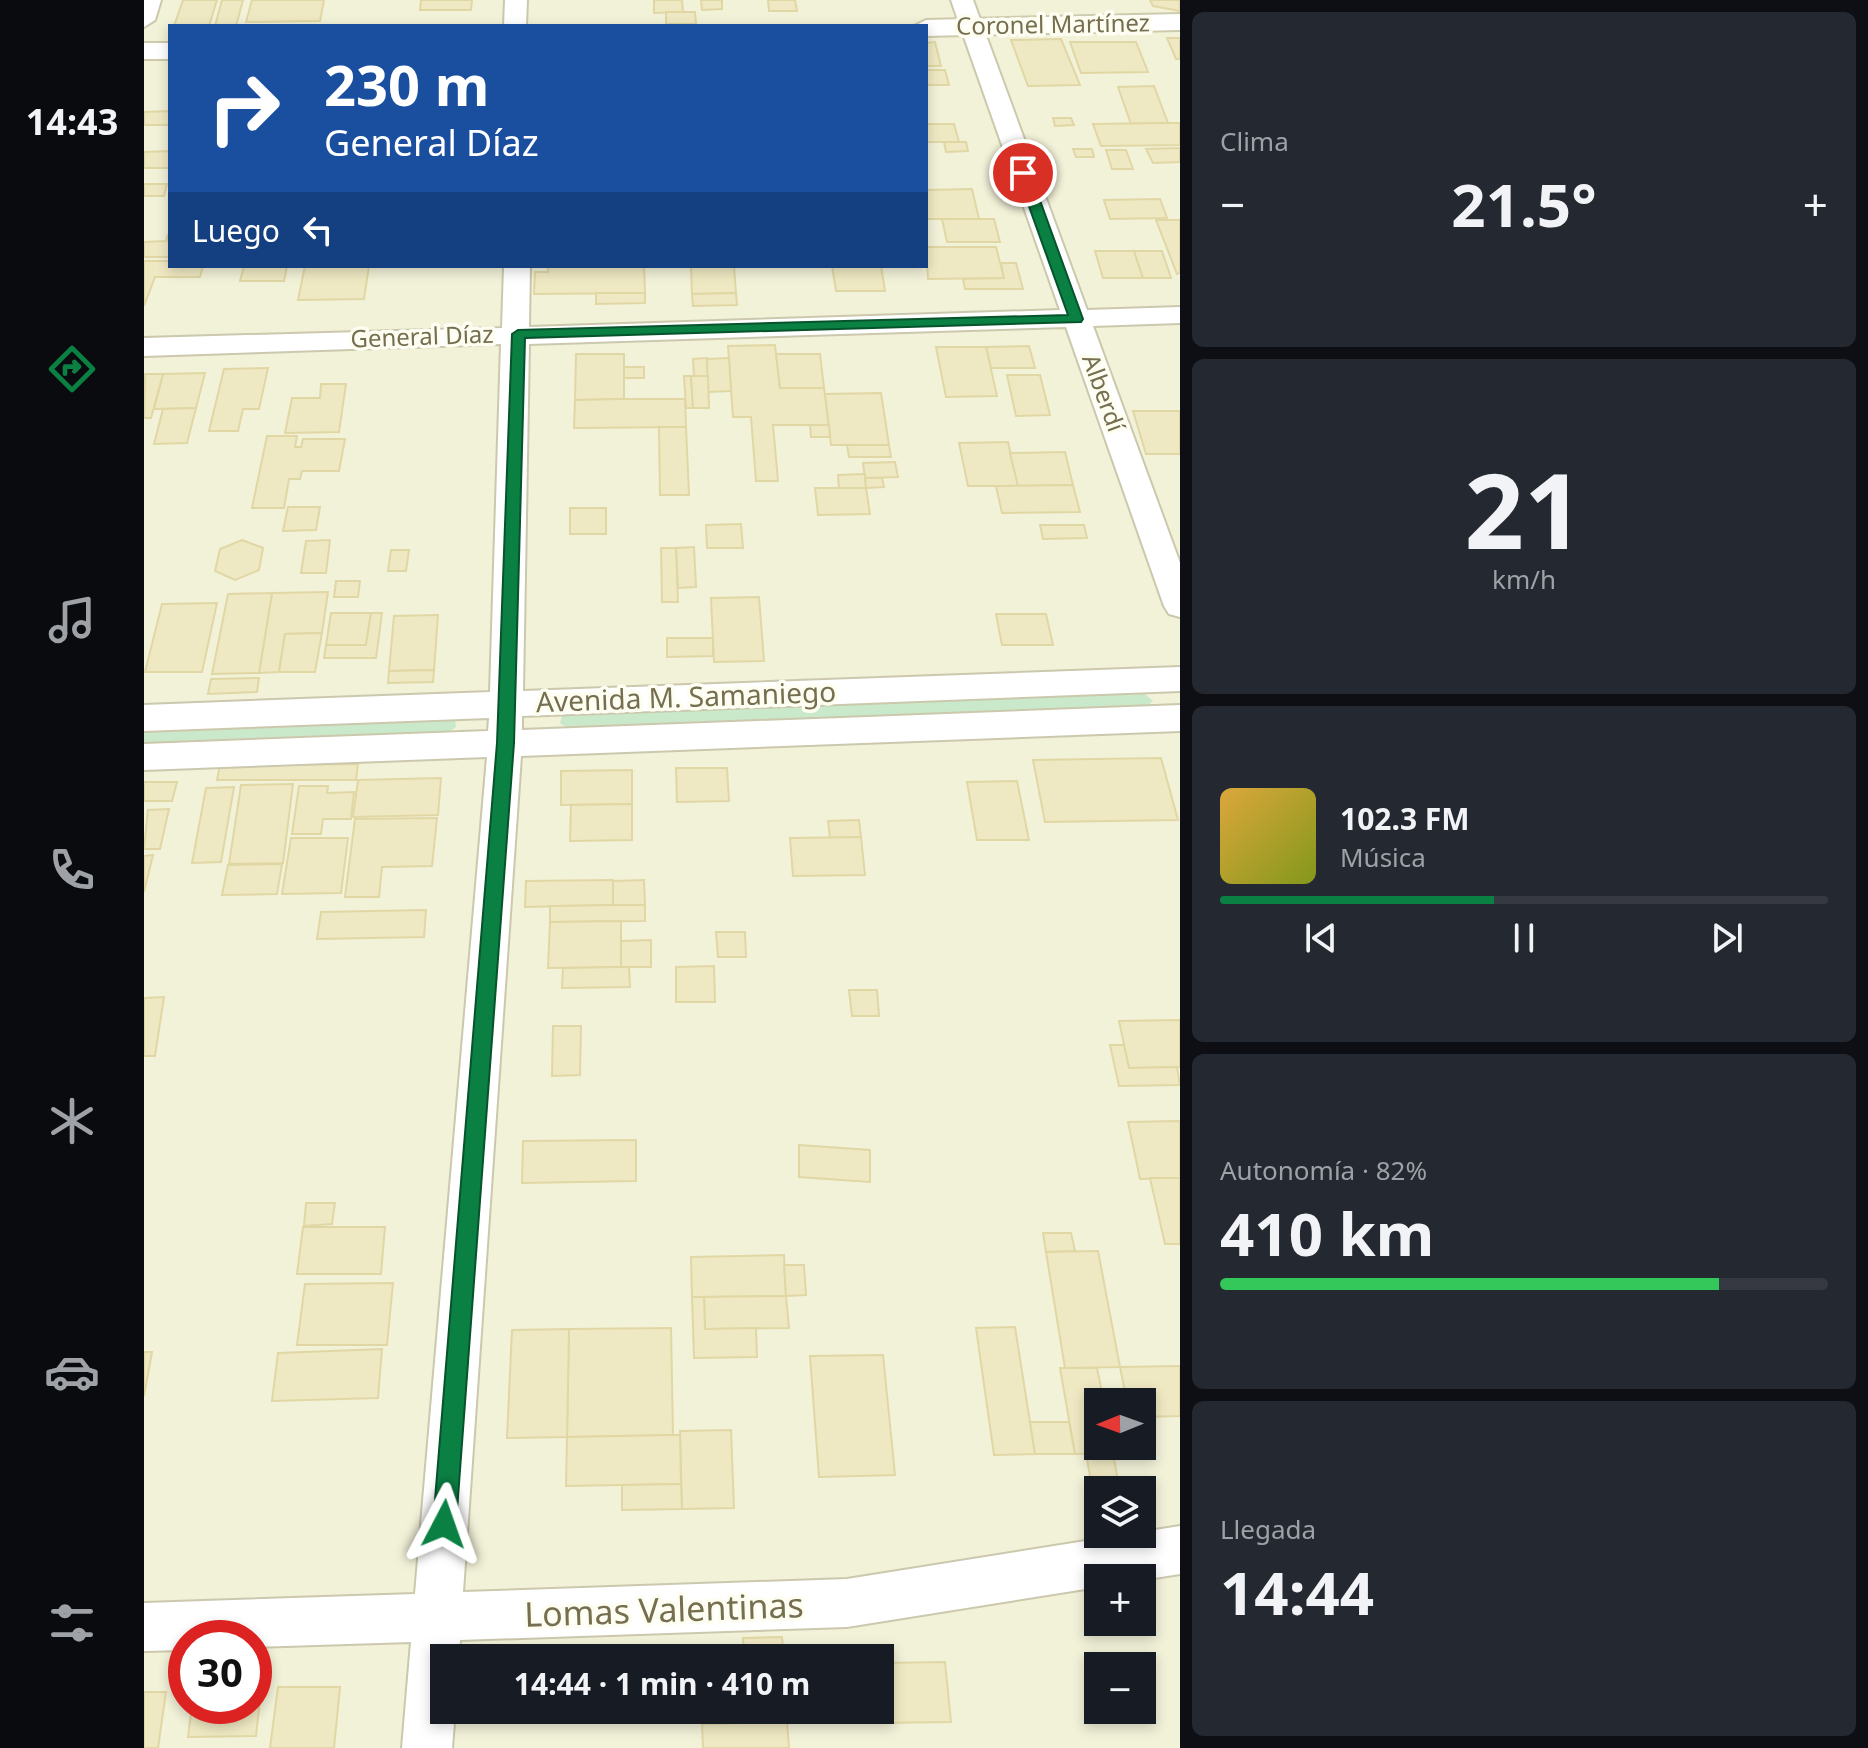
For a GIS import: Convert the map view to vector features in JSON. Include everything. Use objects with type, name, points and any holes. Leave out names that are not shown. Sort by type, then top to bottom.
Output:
[{"type":"street","points":[[144,20],[150,0]]},
{"type":"street","points":[[515,24],[516,0]]},
{"type":"street","name":"Alberdí","points":[[962,0],[1180,606]]},
{"type":"street","name":"Coronel Martínez","points":[[928,28],[1180,22]]},
{"type":"street","points":[[144,51],[168,51]]},
{"type":"street","points":[[427,1748],[505,743],[518,334],[517,268]]},
{"type":"street","name":"General Díaz","points":[[144,347],[1180,315]]},
{"type":"street","name":"Avenida M. Samaniego","points":[[144,718],[1180,679]]},
{"type":"street","name":"Avenida M. Samaniego","points":[[144,757],[1180,718]]},
{"type":"street","name":"Lomas Valentinas","points":[[144,1627],[847,1603],[1180,1550]]},
{"type":"shaded area","points":[[144,0],[1180,0],[1180,1748],[144,1748]]},
{"type":"shaded area","points":[[1144,693],[1153,701],[1147,706],[567,728],[560,723],[566,714]]},
{"type":"shaded area","points":[[455,720],[456,727],[449,732],[144,743],[144,729]]},
{"type":"building","points":[[183,0],[217,0],[210,24],[175,24]]},
{"type":"building","points":[[222,0],[243,0],[237,24],[216,24]]},
{"type":"building","points":[[252,0],[324,0],[320,21],[246,22]]},
{"type":"building","points":[[421,0],[472,0],[471,10],[420,10]]},
{"type":"building","points":[[654,0],[682,0],[683,12],[654,13]]},
{"type":"building","points":[[701,0],[722,0],[722,9],[702,10]]},
{"type":"building","points":[[768,0],[795,0],[797,11],[769,11]]},
{"type":"building","points":[[1150,0],[1180,0],[1180,11],[1153,6]]},
{"type":"building","points":[[666,12],[695,12],[696,24],[666,24]]},
{"type":"building","points":[[1167,38],[1180,38],[1180,59],[1176,59]]},
{"type":"building","points":[[1061,39],[1080,85],[1028,86],[1011,40]]},
{"type":"building","points":[[935,42],[941,66],[928,66],[928,43]]},
{"type":"building","points":[[1070,42],[1136,42],[1148,72],[1081,73]]},
{"type":"building","points":[[928,70],[945,70],[949,85],[928,85]]},
{"type":"building","points":[[1154,86],[1168,123],[1131,124],[1118,87]]},
{"type":"building","points":[[168,111],[168,125],[144,125],[144,112]]},
{"type":"building","points":[[1053,118],[1071,118],[1074,125],[1055,126]]},
{"type":"building","points":[[1180,123],[1180,145],[1101,146],[1093,124]]},
{"type":"building","points":[[928,124],[954,124],[959,142],[928,142]]},
{"type":"building","points":[[944,142],[966,142],[968,151],[946,152]]},
{"type":"building","points":[[1180,148],[1180,162],[1153,163],[1146,149]]},
{"type":"building","points":[[1073,149],[1092,149],[1094,157],[1076,157]]},
{"type":"building","points":[[1106,150],[1126,150],[1133,169],[1112,169]]},
{"type":"building","points":[[168,151],[168,168],[144,168],[144,152]]},
{"type":"building","points":[[144,184],[167,184],[164,196],[144,196]]},
{"type":"building","points":[[972,189],[979,219],[928,219],[928,190]]},
{"type":"building","points":[[1160,199],[1167,218],[1110,219],[1104,200]]},
{"type":"building","points":[[942,219],[994,219],[1000,242],[947,242]]},
{"type":"building","points":[[1156,220],[1180,220],[1180,273],[1177,274]]},
{"type":"building","points":[[168,234],[168,257],[144,257],[144,242],[166,241]]},
{"type":"building","points":[[928,247],[996,247],[1004,278],[928,279]]},
{"type":"building","points":[[1095,251],[1134,251],[1143,278],[1103,278]]},
{"type":"building","points":[[1134,251],[1162,251],[1171,278],[1143,278]]},
{"type":"building","points":[[144,261],[168,261],[168,268],[202,268],[200,277],[155,277],[144,306]]},
{"type":"building","points":[[1001,263],[1016,263],[1023,289],[965,289],[963,279],[1004,278]]},
{"type":"building","points":[[243,268],[287,268],[284,281],[240,281]]},
{"type":"building","points":[[305,268],[369,268],[364,299],[298,300]]},
{"type":"building","points":[[548,268],[644,268],[645,293],[534,294],[535,272],[548,272]]},
{"type":"building","points":[[691,268],[734,268],[736,293],[692,294]]},
{"type":"building","points":[[832,268],[881,268],[885,291],[836,291]]},
{"type":"building","points":[[596,293],[645,293],[645,303],[596,304]]},
{"type":"building","points":[[736,293],[737,305],[693,306],[692,294]]},
{"type":"building","points":[[775,345],[780,388],[824,388],[829,425],[773,425],[778,481],[756,481],[751,417],[733,417],[728,346]]},
{"type":"building","points":[[1029,346],[1035,368],[991,368],[986,347]]},
{"type":"building","points":[[936,347],[986,347],[997,396],[946,397]]},
{"type":"building","points":[[576,354],[624,354],[624,399],[575,400]]},
{"type":"building","points":[[776,354],[820,354],[824,388],[780,388]]},
{"type":"building","points":[[707,358],[708,376],[694,376],[693,359]]},
{"type":"building","points":[[729,358],[731,391],[708,392],[707,359]]},
{"type":"building","points":[[624,367],[644,367],[644,378],[624,378]]},
{"type":"building","points":[[268,368],[259,409],[243,409],[238,431],[209,431],[224,369]]},
{"type":"building","points":[[205,373],[196,408],[154,409],[163,374]]},
{"type":"building","points":[[145,374],[163,374],[151,418],[144,418]]},
{"type":"building","points":[[1007,375],[1040,375],[1050,415],[1016,416]]},
{"type":"building","points":[[684,376],[691,376],[693,408],[686,408]]},
{"type":"building","points":[[691,376],[708,376],[709,408],[693,408]]},
{"type":"building","points":[[321,384],[346,384],[339,432],[285,433],[292,398],[320,398]]},
{"type":"building","points":[[881,393],[889,445],[831,445],[825,394]]},
{"type":"building","points":[[685,399],[686,427],[574,428],[575,400]]},
{"type":"building","points":[[196,408],[187,443],[154,444],[163,409]]},
{"type":"building","points":[[1133,411],[1180,411],[1180,454],[1146,454]]},
{"type":"building","points":[[810,425],[829,425],[830,437],[811,437]]},
{"type":"building","points":[[659,427],[686,427],[689,495],[660,495]]},
{"type":"building","points":[[267,436],[297,436],[295,447],[301,447],[303,439],[345,439],[339,471],[302,471],[300,479],[289,479],[284,508],[252,508]]},
{"type":"building","points":[[1008,442],[1018,486],[968,486],[959,443]]},
{"type":"building","points":[[847,445],[889,445],[891,457],[849,457]]},
{"type":"building","points":[[1065,452],[1073,485],[1018,486],[1010,453]]},
{"type":"building","points":[[895,462],[898,477],[865,478],[863,463]]},
{"type":"building","points":[[865,474],[866,488],[839,488],[838,475]]},
{"type":"building","points":[[865,478],[882,478],[884,487],[866,488]]},
{"type":"building","points":[[1073,485],[1080,512],[1002,513],[996,486]]},
{"type":"building","points":[[815,488],[866,488],[870,514],[818,515]]},
{"type":"building","points":[[288,507],[320,507],[316,530],[283,531]]},
{"type":"building","points":[[570,508],[606,508],[606,534],[570,534]]},
{"type":"building","points":[[741,524],[743,548],[707,548],[706,525]]},
{"type":"building","points":[[1040,525],[1084,525],[1087,538],[1043,539]]},
{"type":"building","points":[[242,540],[263,548],[259,570],[235,580],[215,571],[220,549]]},
{"type":"building","points":[[330,540],[326,573],[301,573],[306,541]]},
{"type":"building","points":[[694,547],[696,587],[678,588],[676,548]]},
{"type":"building","points":[[661,548],[676,548],[678,602],[662,602]]},
{"type":"building","points":[[391,550],[409,550],[406,571],[388,571]]},
{"type":"building","points":[[336,581],[360,581],[358,597],[334,597]]},
{"type":"building","points":[[328,592],[322,633],[285,634],[279,672],[259,673],[272,593]]},
{"type":"building","points":[[272,593],[259,673],[212,674],[228,594]]},
{"type":"building","points":[[759,597],[764,661],[714,662],[711,598]]},
{"type":"building","points":[[217,603],[202,672],[145,672],[162,604]]},
{"type":"building","points":[[331,613],[371,613],[366,645],[326,645]]},
{"type":"building","points":[[371,613],[382,613],[376,658],[324,658],[326,645],[366,645]]},
{"type":"building","points":[[996,614],[1046,614],[1053,645],[1002,645]]},
{"type":"building","points":[[438,615],[434,670],[389,671],[394,616]]},
{"type":"building","points":[[322,633],[315,672],[279,672],[285,634]]},
{"type":"building","points":[[667,638],[713,638],[713,656],[667,657]]},
{"type":"building","points":[[434,670],[433,682],[388,683],[389,671]]},
{"type":"building","points":[[259,678],[257,692],[208,694],[211,679]]},
{"type":"building","points":[[1161,758],[1178,820],[1045,822],[1033,760]]},
{"type":"building","points":[[358,764],[356,780],[217,780],[220,765]]},
{"type":"building","points":[[676,768],[727,768],[729,801],[677,802]]},
{"type":"building","points":[[632,770],[632,804],[561,805],[561,771]]},
{"type":"building","points":[[441,778],[438,815],[353,817],[358,780]]},
{"type":"building","points":[[1017,781],[1029,840],[977,840],[967,782]]},
{"type":"building","points":[[144,782],[177,782],[172,801],[144,801]]},
{"type":"building","points":[[293,784],[283,863],[229,864],[241,785]]},
{"type":"building","points":[[299,786],[328,786],[327,793],[354,792],[351,819],[323,819],[321,834],[292,834]]},
{"type":"building","points":[[234,787],[221,862],[192,863],[206,788]]},
{"type":"building","points":[[632,804],[632,840],[570,841],[571,805]]},
{"type":"building","points":[[169,809],[160,849],[144,849],[148,810]]},
{"type":"building","points":[[437,818],[432,866],[382,867],[379,897],[345,897],[355,819]]},
{"type":"building","points":[[859,820],[861,837],[830,838],[828,821]]},
{"type":"building","points":[[861,837],[865,875],[793,876],[790,838]]},
{"type":"building","points":[[291,838],[348,838],[341,893],[282,894]]},
{"type":"building","points":[[153,855],[144,892],[144,856]]},
{"type":"building","points":[[282,864],[277,894],[222,895],[228,865]]},
{"type":"building","points":[[613,880],[613,905],[525,907],[526,881]]},
{"type":"building","points":[[644,880],[645,905],[613,905],[613,881]]},
{"type":"building","points":[[645,905],[645,921],[550,922],[550,906]]},
{"type":"building","points":[[426,910],[424,937],[317,939],[321,912]]},
{"type":"building","points":[[621,921],[621,967],[548,968],[550,922]]},
{"type":"building","points":[[716,932],[745,932],[746,957],[718,957]]},
{"type":"building","points":[[651,940],[651,967],[621,967],[621,941]]},
{"type":"building","points":[[714,966],[715,1002],[676,1002],[676,967]]},
{"type":"building","points":[[629,967],[630,987],[562,988],[563,968]]},
{"type":"building","points":[[849,990],[877,990],[879,1016],[852,1016]]},
{"type":"building","points":[[164,997],[155,1056],[144,1056],[144,998]]},
{"type":"building","points":[[1180,1020],[1180,1067],[1129,1068],[1119,1021]]},
{"type":"building","points":[[553,1026],[581,1026],[580,1075],[552,1076]]},
{"type":"building","points":[[1110,1045],[1124,1045],[1129,1068],[1177,1067],[1180,1085],[1119,1086]]},
{"type":"building","points":[[1180,1121],[1180,1178],[1140,1179],[1128,1122]]},
{"type":"building","points":[[636,1140],[636,1181],[522,1183],[523,1141]]},
{"type":"building","points":[[799,1145],[870,1150],[870,1182],[799,1177]]},
{"type":"building","points":[[1150,1178],[1180,1178],[1180,1244],[1165,1244]]},
{"type":"building","points":[[306,1203],[335,1203],[332,1224],[304,1226]]},
{"type":"building","points":[[303,1227],[385,1227],[381,1274],[297,1274]]},
{"type":"building","points":[[1043,1233],[1071,1233],[1075,1251],[1046,1252]]},
{"type":"building","points":[[1098,1251],[1120,1367],[1065,1368],[1046,1252]]},
{"type":"building","points":[[784,1255],[786,1296],[692,1297],[691,1257]]},
{"type":"building","points":[[784,1265],[804,1265],[806,1295],[786,1296]]},
{"type":"building","points":[[393,1283],[387,1345],[297,1345],[305,1284]]},
{"type":"building","points":[[786,1296],[789,1328],[705,1329],[704,1297]]},
{"type":"building","points":[[692,1297],[704,1297],[705,1329],[756,1328],[757,1357],[694,1358]]},
{"type":"building","points":[[1015,1327],[1035,1454],[994,1455],[976,1328]]},
{"type":"building","points":[[671,1328],[673,1435],[567,1437],[569,1329]]},
{"type":"building","points":[[569,1329],[567,1437],[507,1438],[512,1330]]},
{"type":"building","points":[[382,1349],[378,1398],[272,1401],[278,1353]]},
{"type":"building","points":[[144,1352],[152,1352],[144,1396]]},
{"type":"building","points":[[883,1355],[895,1475],[819,1477],[810,1356]]},
{"type":"building","points":[[1180,1366],[1180,1416],[1156,1417],[1156,1388],[1124,1388],[1120,1367]]},
{"type":"building","points":[[1060,1368],[1097,1368],[1101,1388],[1084,1388],[1084,1454],[1075,1454]]},
{"type":"building","points":[[1030,1422],[1069,1422],[1075,1454],[1035,1454]]},
{"type":"building","points":[[731,1430],[734,1508],[682,1509],[680,1431]]},
{"type":"building","points":[[680,1435],[681,1484],[566,1486],[567,1437]]},
{"type":"building","points":[[1087,1460],[1114,1460],[1117,1476],[1090,1476]]},
{"type":"building","points":[[681,1484],[682,1509],[622,1510],[622,1485]]},
{"type":"building","points":[[782,1637],[783,1644],[743,1644],[743,1638]]},
{"type":"building","points":[[945,1662],[951,1722],[894,1723],[894,1663]]},
{"type":"building","points":[[278,1687],[340,1687],[334,1748],[270,1748]]},
{"type":"building","points":[[144,1692],[166,1692],[158,1748],[144,1748]]},
{"type":"building","points":[[190,1724],[257,1724],[256,1736],[188,1737]]},
{"type":"building","points":[[702,1724],[787,1724],[789,1748],[703,1748]]},
{"type":"route","points":[[444,1524],[505,743],[518,334],[1076,319],[1023,173]]}]
